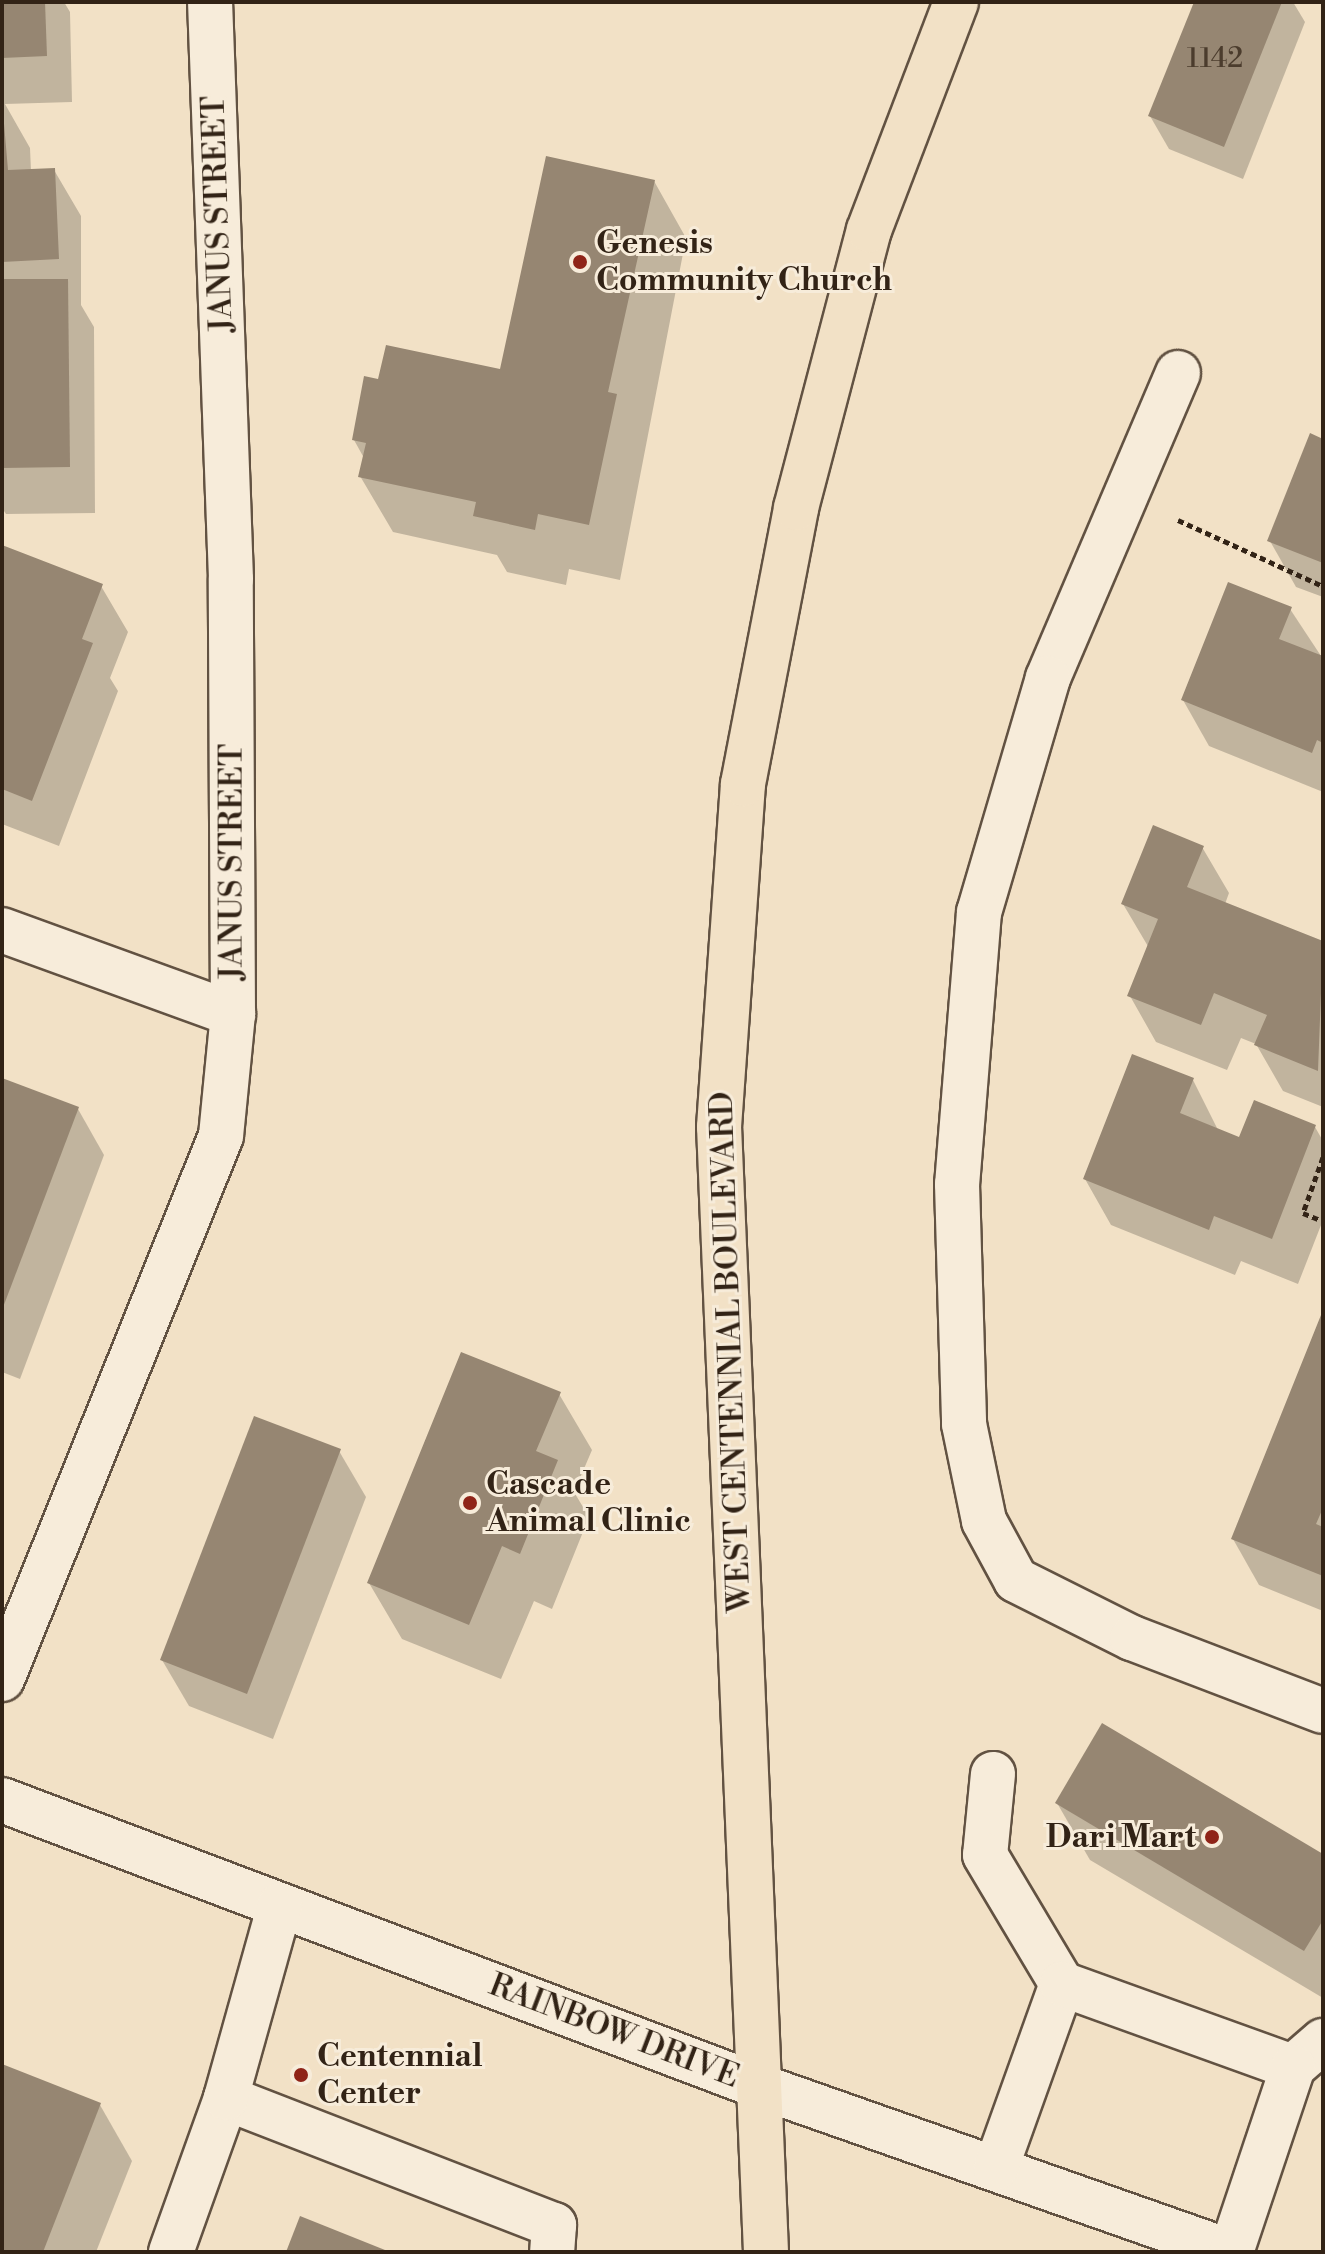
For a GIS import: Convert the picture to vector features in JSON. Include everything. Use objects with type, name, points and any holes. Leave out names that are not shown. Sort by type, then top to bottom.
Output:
[{"type":"main road","name":"WEST CENTENNIAL BOULEVARD","points":[[766,2252],[756,2085],[719,1127],[743,784],[796,508],[865,245],[956,2]]},
{"type":"street","name":"JANUS STREET","points":[[2,1679],[221,1136],[233,1014],[231,579],[210,2]]},
{"type":"street","points":[[1178,373],[1048,678],[979,912],[957,1184],[964,1424],[984,1521],[1016,1580],[1132,1638],[1323,1711]]},
{"type":"street","points":[[2,930],[233,1014]]},
{"type":"street","points":[[993,1774],[985,1855],[1062,1984],[1308,2054],[1231,2252]]},
{"type":"street","name":"RAINBOW DRIVE","points":[[2,1800],[756,2085],[1231,2252]]},
{"type":"street","points":[[171,2252],[226,2098],[280,1905]]},
{"type":"street","points":[[996,2168],[1062,1984]]},
{"type":"street","points":[[226,2098],[554,2225],[552,2252]]},
{"type":"path","points":[[1126,496],[1323,586]]},
{"type":"path","points":[[1323,1157],[1303,1213],[1323,1221]]},
{"type":"building","points":[[2,2],[45,2],[47,56],[2,58]]},
{"type":"building","points":[[1194,2],[1282,2],[1224,147],[1148,116]]},
{"type":"building","points":[[2,100],[8,170],[55,168],[59,259],[2,262]]},
{"type":"building","name":"Genesis Community Church","points":[[546,156],[655,180],[608,392],[617,394],[589,525],[538,514],[535,530],[473,516],[476,502],[358,477],[366,443],[352,440],[364,376],[378,379],[386,345],[500,369]]},
{"type":"building","points":[[2,279],[68,279],[70,467],[2,468]]},
{"type":"building","points":[[1310,433],[1323,439],[1323,563],[1267,541]]},
{"type":"building","points":[[2,545],[103,584],[82,639],[93,643],[32,801],[2,789]]},
{"type":"building","points":[[1228,582],[1292,607],[1279,639],[1323,656],[1323,743],[1317,740],[1312,753],[1181,700]]},
{"type":"building","points":[[1153,825],[1204,846],[1187,887],[1323,941],[1318,1071],[1254,1045],[1267,1015],[1214,993],[1201,1025],[1127,996],[1158,919],[1121,904]]},
{"type":"building","points":[[1132,1054],[1194,1078],[1180,1113],[1239,1137],[1254,1100],[1316,1125],[1272,1239],[1214,1216],[1209,1230],[1083,1179]]},
{"type":"building","points":[[2,1078],[79,1107],[2,1310]]},
{"type":"building","points":[[1323,1310],[1323,1508],[1316,1524],[1323,1527],[1323,1576],[1231,1539]]},
{"type":"building","name":"Cascade Animal Clinic","points":[[461,1352],[561,1392],[536,1451],[558,1460],[520,1554],[502,1546],[469,1625],[367,1583]]},
{"type":"building","points":[[254,1416],[341,1449],[247,1694],[160,1660]]},
{"type":"building","points":[[1102,1723],[1323,1854],[1323,1920],[1304,1951],[1055,1803]]},
{"type":"building","points":[[2,2064],[101,2103],[43,2252],[2,2252]]},
{"type":"building","points":[[300,2216],[390,2252],[286,2252]]},
{"type":"place","name":"Genesis Community Church","points":[[580,262]]},
{"type":"place","name":"Cascade Animal Clinic","points":[[470,1503]]},
{"type":"place","name":"Dari Mart","points":[[1212,1837]]},
{"type":"place","name":"Centennial Center","points":[[301,2075]]}]
